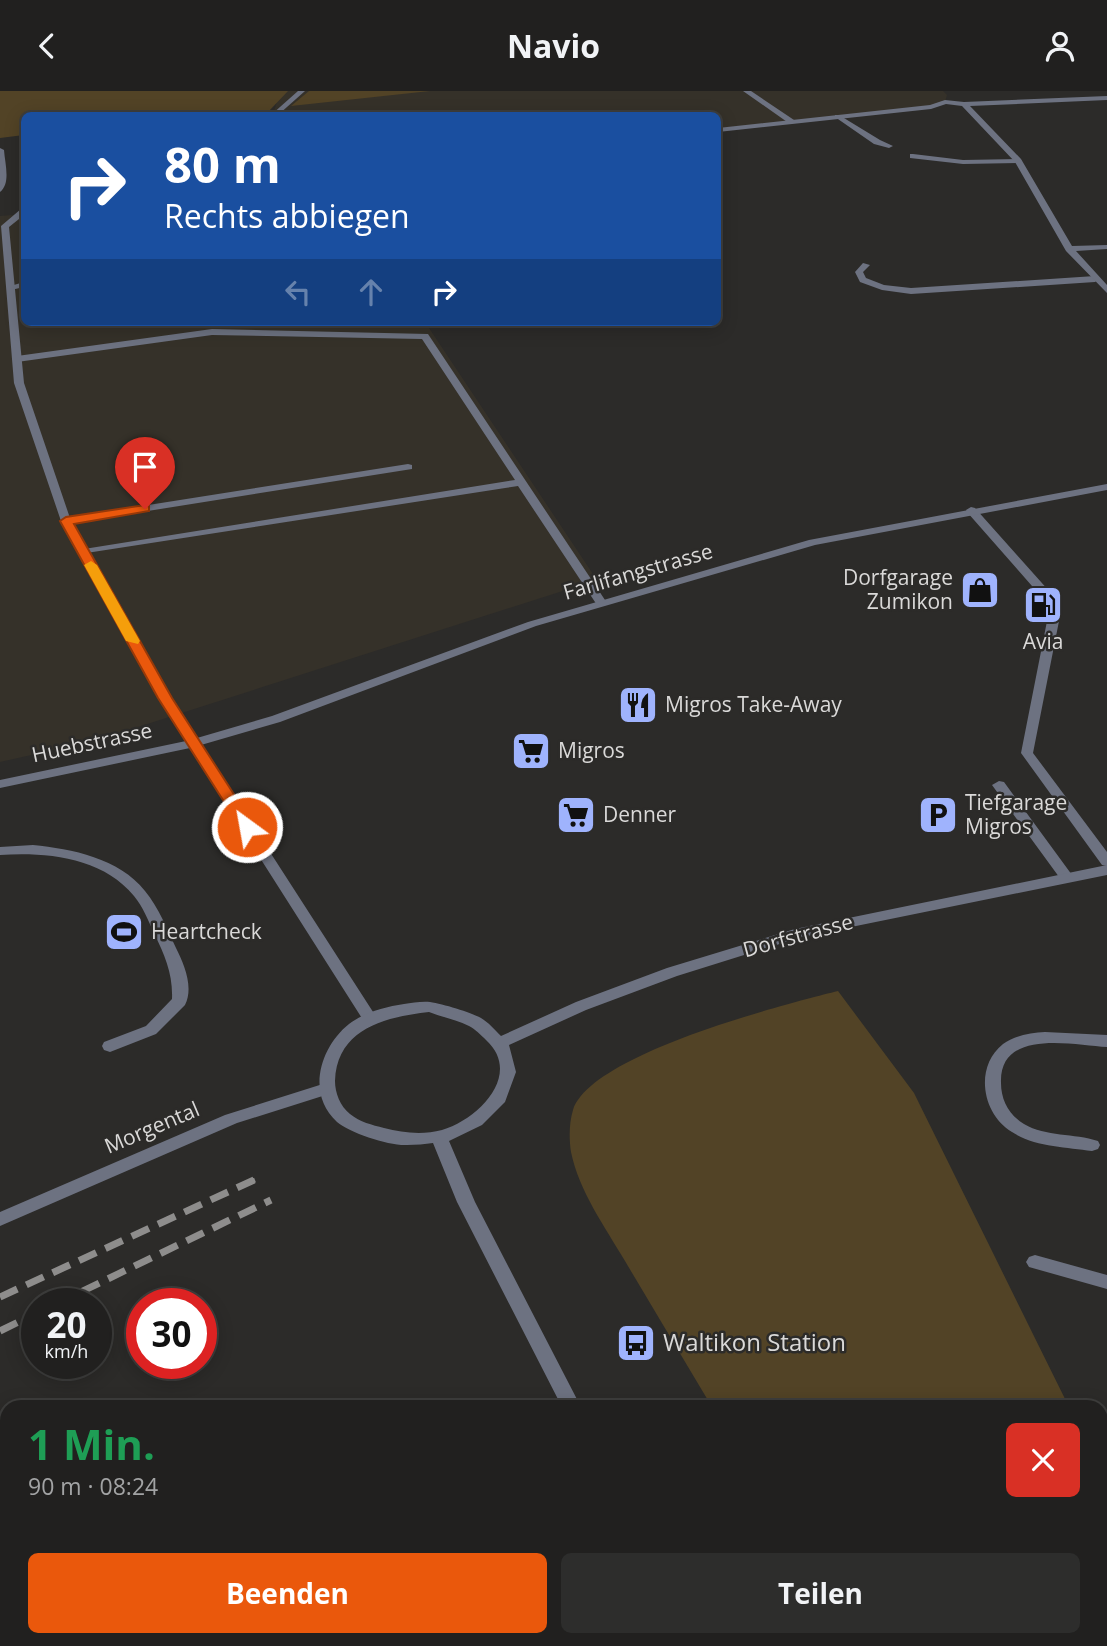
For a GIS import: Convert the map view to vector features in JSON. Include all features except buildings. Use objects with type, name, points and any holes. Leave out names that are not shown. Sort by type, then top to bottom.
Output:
[{"type":"street","points":[[278,112],[302,91]]},
{"type":"street","points":[[746,91],[793,121]]},
{"type":"street","points":[[943,91],[947,95],[945,102]]},
{"type":"street","points":[[721,130],[931,107],[945,102],[964,104],[1107,98]]},
{"type":"street","points":[[964,104],[1018,161],[1069,249],[1107,290]]},
{"type":"street","points":[[837,116],[877,142],[889,146]]},
{"type":"street","points":[[0,150],[3,182],[0,190]]},
{"type":"street","points":[[913,156],[963,162],[1018,161]]},
{"type":"street","points":[[18,212],[5,226],[19,383],[66,521],[194,743],[370,1019]]},
{"type":"street","points":[[1069,249],[1107,247]]},
{"type":"street","points":[[866,265],[859,272],[863,280],[882,288],[911,291],[1096,279]]},
{"type":"street","points":[[10,287],[21,285]]},
{"type":"street","points":[[17,359],[212,332],[425,336],[601,603]]},
{"type":"street","points":[[66,521],[408,467]]},
{"type":"street","points":[[84,552],[521,482]]},
{"type":"street","name":"Farlifangstrasse","points":[[194,743],[276,719],[532,624],[813,542],[971,510],[1107,487]]},
{"type":"street","points":[[971,510],[1052,601],[1054,615],[1027,753],[1107,862]]},
{"type":"street","name":"Huebstrasse","points":[[0,784],[194,743]]},
{"type":"street","points":[[999,785],[1067,878]]},
{"type":"street","points":[[0,851],[56,852],[96,863],[129,882],[148,906],[182,975],[180,1001],[150,1030],[110,1046]]},
{"type":"street","name":"Dorfstrasse","points":[[501,1042],[581,1006],[672,972],[800,932],[1107,870]]},
{"type":"street","points":[[429,1007],[459,1013],[483,1025],[501,1042],[510,1065],[507,1088],[493,1109],[469,1127],[440,1139],[409,1141],[380,1137],[354,1126],[336,1109],[326,1089],[326,1069],[334,1049],[349,1032],[370,1019],[398,1009],[429,1007]]},
{"type":"street","points":[[1092,1145],[1048,1138],[1019,1128],[1005,1118],[996,1103],[991,1087],[992,1075],[995,1062],[1002,1053],[1027,1039],[1107,1041]]},
{"type":"street","name":"Morgental","points":[[0,1219],[231,1119],[326,1089]]},
{"type":"street","points":[[440,1139],[478,1227],[568,1400]]},
{"type":"street","points":[[1035,1262],[1107,1282]]},
{"type":"shaded area","points":[[0,91],[288,91],[269,111],[258,112],[21,112],[21,135],[0,138]]},
{"type":"shaded area","points":[[280,91],[943,91],[947,95],[945,102],[931,107],[721,130],[721,112],[274,112]]},
{"type":"shaded area","points":[[309,91],[430,91],[291,106]]},
{"type":"shaded area","points":[[21,214],[21,326],[428,326],[597,580],[94,741],[0,762],[0,216]]},
{"type":"shaded area","points":[[838,991],[914,1093],[1066,1400],[708,1400],[580,1181],[571,1152],[570,1126],[573,1110],[587,1089],[614,1070],[650,1051],[691,1035]]},
{"type":"railway","points":[[0,1297],[254,1180]]},
{"type":"railway","points":[[250,1182],[255,1180]]},
{"type":"railway","points":[[89,1288],[271,1200]]},
{"type":"railway","points":[[0,1331],[21,1321]]},
{"type":"slow traffic","points":[[91,565],[133,641]]},
{"type":"place","name":"Dorfgarage Zumikon","points":[[980,590]]},
{"type":"place","name":"Avia","points":[[1043,605]]},
{"type":"place","name":"Migros Take-Away","points":[[638,705]]},
{"type":"place","name":"Migros","points":[[531,751]]},
{"type":"place","name":"Denner","points":[[576,815]]},
{"type":"place","name":"Tiefgarage Migros","points":[[938,815]]},
{"type":"place","name":"Heartcheck","points":[[124,932]]},
{"type":"place","name":"Waltikon Station","points":[[636,1343]]},
{"type":"route","points":[[145,509],[66,521],[165,698],[247,827]]}]
